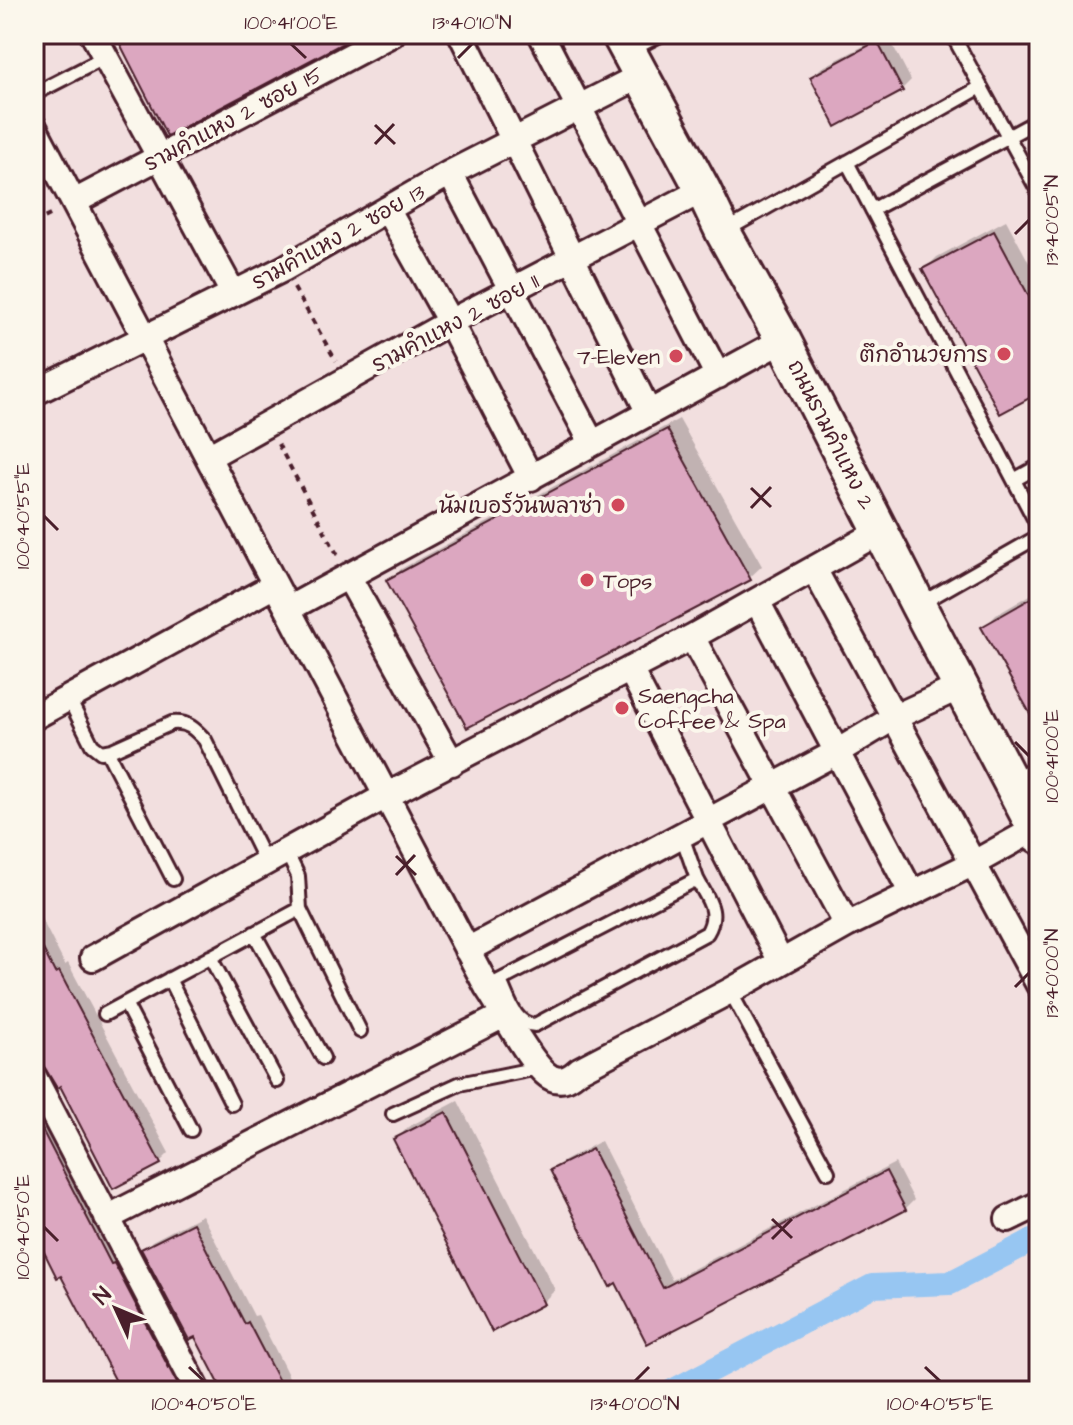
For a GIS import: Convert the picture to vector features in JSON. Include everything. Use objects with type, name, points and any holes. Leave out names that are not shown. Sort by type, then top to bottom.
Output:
[{"type":"main road","name":"ถนนรามคำแหง 2","points":[[629,54],[783,340],[960,687],[1024,773],[1038,831]]},
{"type":"street","points":[[93,34],[233,293]]},
{"type":"street","name":"รามคำแหง 2 ซอย 15","points":[[74,202],[392,34]]},
{"type":"street","points":[[461,34],[649,413]]},
{"type":"street","points":[[541,34],[718,376]]},
{"type":"street","name":"รามคำแหง 2 ซอย 13","points":[[34,393],[283,269],[450,173],[578,109],[629,54]]},
{"type":"street","points":[[34,127],[467,950],[493,984],[506,1014],[538,1068],[553,1079],[568,1079],[579,1070],[847,925],[1038,831]]},
{"type":"street","points":[[450,173],[592,443]]},
{"type":"street","name":"รามคำแหง 2 ซอย 11","points":[[208,457],[450,322],[703,190]]},
{"type":"street","points":[[387,209],[531,478]]},
{"type":"street","points":[[288,609],[783,340]]},
{"type":"street","points":[[93,958],[386,796],[692,637],[881,531]]},
{"type":"street","points":[[814,569],[1039,985]]},
{"type":"street","points":[[348,576],[452,763]]},
{"type":"street","points":[[34,717],[275,585]]},
{"type":"street","points":[[757,601],[911,892]]},
{"type":"street","points":[[692,637],[847,925]]},
{"type":"street","points":[[630,669],[781,962]]},
{"type":"street","points":[[467,950],[709,822],[895,717],[960,687]]},
{"type":"street","points":[[107,1218],[506,1014]]},
{"type":"street","points":[[34,1077],[198,1391]]},
{"type":"street","points":[[1008,1219],[1039,1204]]},
{"type":"lane","points":[[629,54],[662,34]]},
{"type":"lane","points":[[952,34],[1039,193]]},
{"type":"lane","points":[[34,94],[106,57]]},
{"type":"lane","points":[[723,232],[981,87]]},
{"type":"lane","points":[[872,210],[1039,120]]},
{"type":"lane","points":[[847,162],[1039,528]]},
{"type":"lane","points":[[1014,480],[1039,466]]},
{"type":"lane","points":[[918,605],[1039,536]]},
{"type":"lane","points":[[69,699],[92,745],[101,752],[172,723],[182,722],[194,728],[205,740],[275,856],[298,876],[300,909],[360,1031]]},
{"type":"lane","points":[[107,751],[173,879]]},
{"type":"lane","points":[[682,836],[697,879],[713,909],[714,922],[707,933],[535,1025],[526,1025],[519,1020],[493,984],[697,879]]},
{"type":"lane","points":[[105,1014],[300,909]]},
{"type":"lane","points":[[254,933],[323,1058]]},
{"type":"lane","points":[[210,957],[277,1081]]},
{"type":"lane","points":[[169,979],[232,1104]]},
{"type":"lane","points":[[730,991],[828,1172]]},
{"type":"lane","points":[[125,1003],[191,1130]]},
{"type":"lane","points":[[393,1114],[459,1084],[538,1068]]},
{"type":"path","points":[[283,269],[347,381]]},
{"type":"path","points":[[267,424],[348,576]]},
{"type":"building","points":[[115,34],[360,34],[167,136]]},
{"type":"building","points":[[877,41],[903,91],[836,127],[810,77]]},
{"type":"building","name":"ตึกอำนวยการ","points":[[994,231],[1039,315],[1039,393],[1000,414],[922,269]]},
{"type":"building","name":"นัมเบอร์วันพลาซ่า","points":[[667,429],[751,580],[467,728],[386,580]]},
{"type":"building","points":[[1039,594],[1039,729],[981,627]]},
{"type":"building","points":[[34,931],[55,973],[59,971],[161,1164],[113,1189],[60,1086],[57,1088],[43,1065],[34,1062]]},
{"type":"building","points":[[446,1112],[544,1304],[492,1332],[393,1139]]},
{"type":"building","points":[[34,1114],[181,1391],[121,1391],[61,1276],[57,1278],[34,1232]]},
{"type":"building","points":[[592,1149],[663,1288],[886,1171],[906,1210],[647,1344],[616,1283],[610,1287],[550,1170]]},
{"type":"building","points":[[193,1223],[284,1391],[223,1391],[195,1337],[189,1340],[141,1249]]},
{"type":"waterway","points":[[672,1391],[872,1286],[950,1283],[1039,1237]]},
{"type":"place","name":"ตึกอำนวยการ","points":[[1004,354]]},
{"type":"place","name":"7-Eleven","points":[[676,356]]},
{"type":"place","name":"นัมเบอร์วันพลาซ่า","points":[[618,505]]},
{"type":"place","name":"Tops","points":[[587,580]]},
{"type":"place","name":"Saengcha Coffee & Spa","points":[[622,708]]}]
